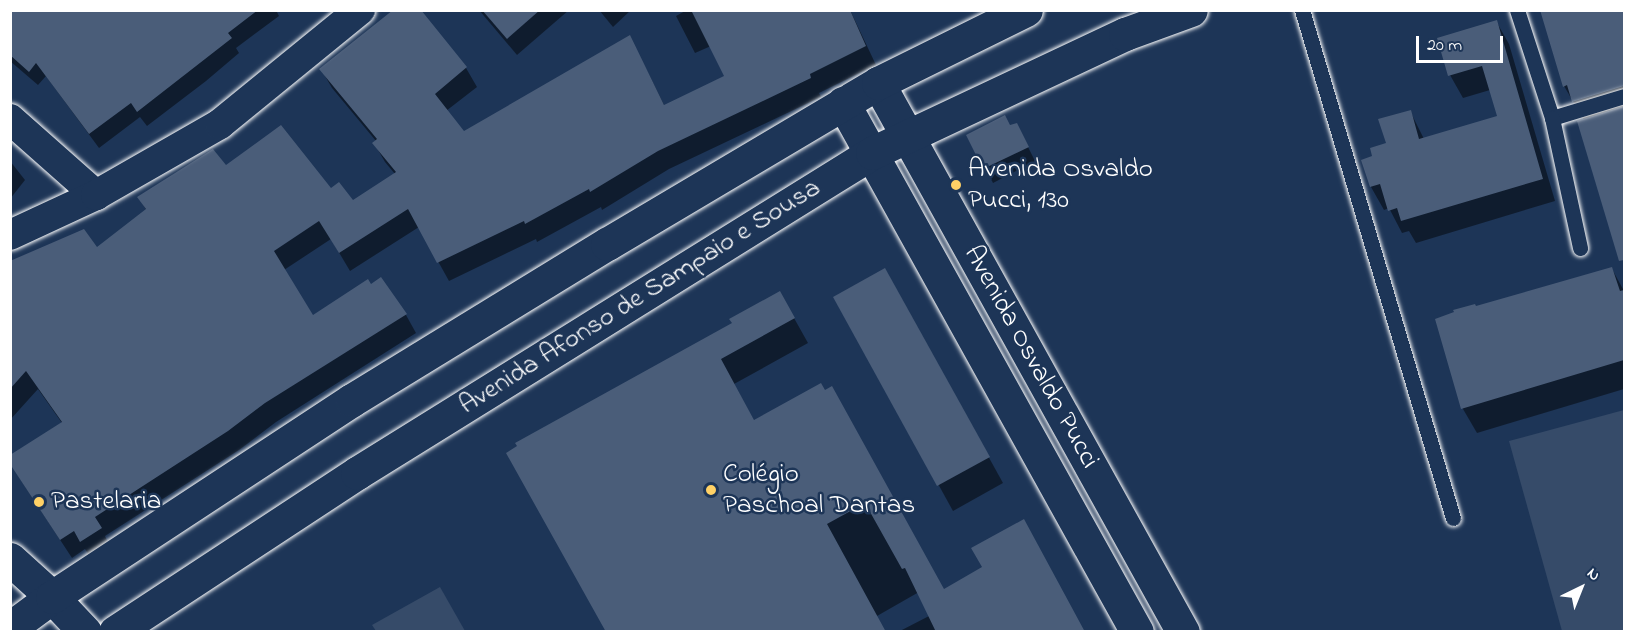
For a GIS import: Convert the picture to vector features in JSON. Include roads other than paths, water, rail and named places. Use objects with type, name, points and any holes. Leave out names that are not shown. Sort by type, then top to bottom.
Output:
[{"type":"main road","points":[[10,628],[52,597],[352,400],[843,103],[878,83],[1026,10]]},
{"type":"main road","name":"Avenida Afonso de Sampaio e Sousa","points":[[115,632],[357,473],[872,153],[908,134],[1125,34],[1191,10]]},
{"type":"main road","name":"Avenida Osvaldo Pucci","points":[[878,83],[1183,632]]},
{"type":"main road","name":"Avenida Osvaldo Pucci","points":[[843,103],[1137,632]]},
{"type":"main road","points":[[10,559],[52,597],[85,632]]},
{"type":"street","points":[[10,235],[96,195],[220,124],[353,12]]},
{"type":"street","points":[[10,119],[96,195]]},
{"type":"lane","points":[[1302,10],[1453,518]]},
{"type":"lane","points":[[1516,10],[1552,118],[1580,248]]},
{"type":"lane","points":[[1552,118],[1624,96]]},
{"type":"place","name":"Avenida Osvaldo Pucci, 130","points":[[956,185]]},
{"type":"place","name":"Colégio Paschoal Dantas","points":[[711,490]]},
{"type":"place","name":"Pastelaria","points":[[39,502]]}]
